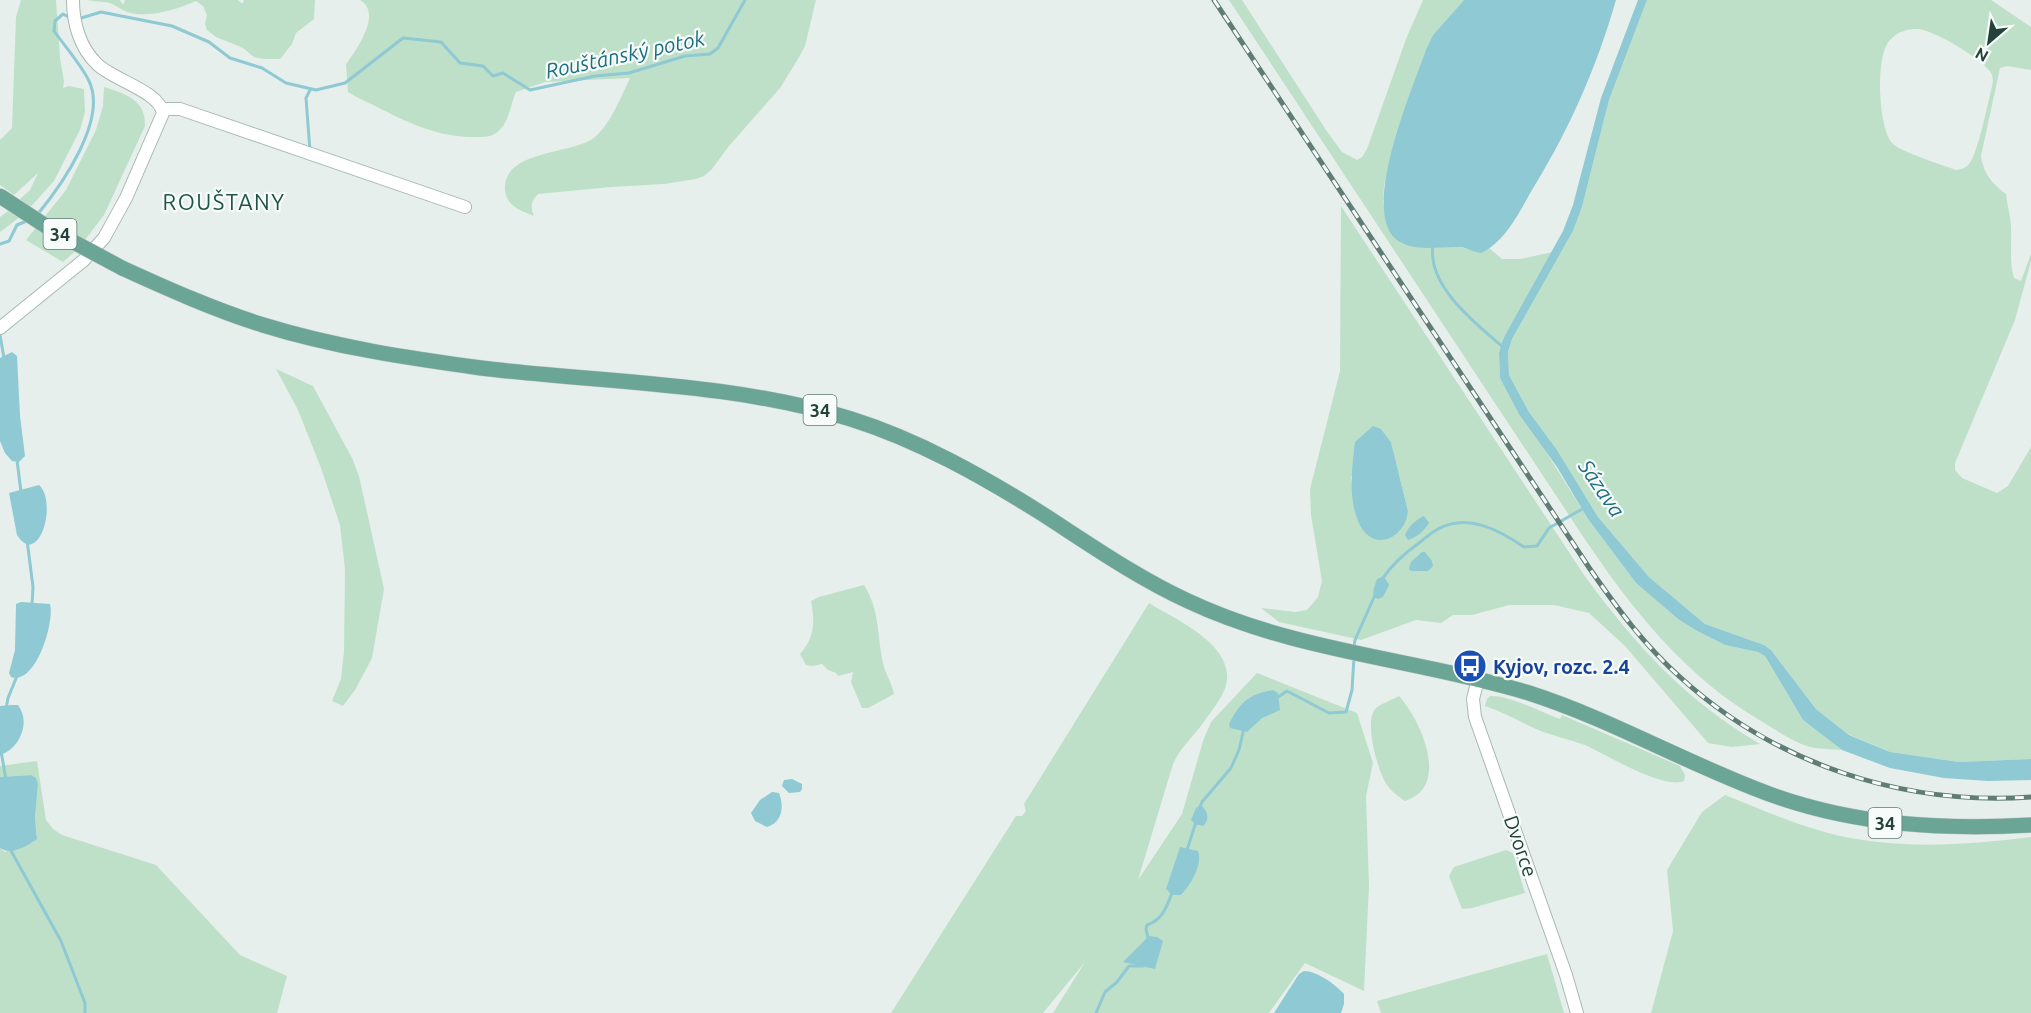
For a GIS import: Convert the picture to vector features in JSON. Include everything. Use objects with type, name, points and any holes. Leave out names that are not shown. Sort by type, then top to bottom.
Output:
[{"type":"main road","name":"34","points":[[0,196],[55,232],[122,268],[220,310],[263,325],[322,341],[387,354],[486,368],[733,392],[804,406],[857,421],[960,466],[1161,587],[1228,618],[1323,646],[1478,679],[1565,706],[1726,777],[1815,808],[1852,818],[1929,827],[2031,825]]},
{"type":"street","points":[[0,328],[84,260],[104,238],[115,220],[161,119],[162,109],[154,98],[98,66],[89,56],[81,43],[73,0]]},
{"type":"street","points":[[162,109],[180,110],[465,207]]},
{"type":"street","name":"Dvorce","points":[[1478,679],[1473,699],[1475,717],[1566,975],[1577,1013]]},
{"type":"green space","points":[[21,0],[56,0],[63,88],[69,86],[84,89],[85,112],[80,130],[54,181],[25,213],[0,232],[0,217],[8,211],[16,216],[25,204],[20,199],[30,190],[38,173],[14,195],[0,185],[0,140],[12,128],[16,17]]},
{"type":"green space","points":[[87,0],[120,0],[123,5],[125,0],[238,0],[243,3],[244,0],[315,0],[314,19],[296,33],[292,44],[280,59],[263,59],[254,57],[243,48],[216,37],[207,30],[205,24],[207,15],[203,6],[196,1],[172,10],[153,14],[135,14],[110,3]]},
{"type":"green space","points":[[360,0],[816,0],[805,46],[780,88],[704,176],[664,184],[538,194],[532,204],[534,216],[515,207],[508,200],[505,190],[507,177],[515,167],[527,160],[585,143],[595,137],[611,117],[630,78],[545,82],[516,92],[504,125],[490,136],[465,137],[439,133],[393,115],[348,92],[346,64],[361,41],[368,23],[369,14],[366,6]]},
{"type":"green space","points":[[1229,0],[1242,0],[1326,130],[1342,152],[1357,160],[1367,149],[1406,39],[1423,0],[1464,0],[1433,35],[1390,159],[1383,202],[1390,232],[1403,243],[1419,247],[1459,247],[1483,252],[1489,248],[1502,259],[1520,259],[1553,252],[1503,339],[1499,353],[1500,378],[1588,519],[1636,583],[1678,619],[1697,631],[1725,645],[1759,652],[1765,656],[1803,720],[1842,750],[1810,747],[1797,742],[1733,703],[1683,662],[1640,614],[1582,535]]},
{"type":"green space","points":[[1647,0],[1991,0],[2031,27],[2031,70],[2007,66],[2000,68],[1981,156],[1989,178],[2006,194],[2011,224],[2011,259],[2014,278],[2021,281],[2031,254],[2031,261],[2015,320],[1955,463],[1955,470],[1962,478],[1997,493],[2008,486],[2031,447],[2031,759],[1959,762],[1890,752],[1848,734],[1816,709],[1771,650],[1764,645],[1705,624],[1649,577],[1598,517],[1557,450],[1529,412],[1509,375],[1508,352],[1512,339],[1573,231],[1582,207],[1609,100]],"holes":[[[1907,30],[1927,31],[1956,45],[1975,58],[1988,69],[1992,77],[1993,82],[1976,149],[1969,164],[1956,170],[1897,147],[1887,135],[1884,122],[1880,75],[1885,48],[1893,37]]]},
{"type":"green space","points":[[104,87],[133,99],[142,110],[145,126],[104,215],[78,249],[63,262],[26,240],[66,190],[96,130],[103,106]]},
{"type":"green space","points":[[1341,206],[1603,601],[1642,648],[1663,669],[1708,709],[1760,744],[1732,747],[1708,743],[1625,646],[1589,613],[1554,605],[1509,605],[1472,615],[1453,615],[1441,623],[1416,620],[1361,640],[1279,622],[1261,608],[1295,612],[1307,610],[1318,597],[1322,581],[1311,515],[1310,489],[1340,371]],"holes":[[[1381,429],[1391,442],[1408,511],[1358,521],[1351,477]]]},
{"type":"green space","points":[[276,369],[313,386],[352,458],[359,476],[384,589],[372,658],[355,690],[343,706],[332,701],[341,679],[344,651],[345,569],[340,525],[298,410]]},
{"type":"green space","points":[[864,585],[873,604],[883,663],[894,694],[868,708],[862,708],[851,682],[853,672],[838,676],[822,664],[806,665],[800,654],[809,642],[813,629],[811,601]]},
{"type":"green space","points":[[1149,603],[1190,627],[1216,649],[1224,662],[1227,676],[1220,699],[1173,764],[1138,880],[1182,814],[1203,741],[1211,722],[1257,673],[1357,713],[1373,763],[1366,796],[1369,886],[1364,991],[1305,963],[1269,1013],[1053,1013],[1085,962],[1043,1013],[891,1013],[1016,816],[1022,816],[1026,811],[1024,804]]},
{"type":"green space","points":[[1399,696],[1423,736],[1428,752],[1429,768],[1427,782],[1419,793],[1405,801],[1383,779],[1376,759],[1371,725],[1375,709]]},
{"type":"green space","points":[[1490,696],[1516,701],[1560,719],[1562,715],[1680,766],[1685,775],[1684,781],[1675,782],[1649,776],[1585,745],[1536,729],[1485,706]]},
{"type":"green space","points":[[37,761],[46,820],[53,829],[62,835],[156,865],[240,955],[287,976],[277,1013],[0,1013],[0,848],[5,852],[37,836],[35,818],[38,784],[31,775],[0,777],[0,766]]},
{"type":"green space","points":[[1725,795],[1789,820],[1856,839],[1921,845],[1988,842],[2031,837],[2031,1013],[1651,1013],[1673,931],[1667,870],[1702,812]]},
{"type":"green space","points":[[1506,850],[1513,853],[1525,893],[1462,909],[1449,876],[1454,867]]},
{"type":"green space","points":[[1547,954],[1564,1013],[1381,1013],[1377,1001]]},
{"type":"water","points":[[1464,0],[1616,0],[1592,72],[1548,163],[1506,232],[1490,248],[1481,253],[1462,247],[1421,248],[1400,242],[1388,228],[1384,207],[1392,150],[1426,50],[1433,35]]},
{"type":"water","points":[[1638,0],[1647,0],[1609,100],[1582,207],[1573,231],[1512,339],[1508,352],[1509,375],[1529,412],[1557,450],[1598,517],[1649,577],[1705,624],[1764,645],[1771,650],[1816,709],[1849,735],[1890,752],[1959,762],[2031,759],[2031,780],[1988,781],[1944,778],[1890,768],[1842,750],[1803,720],[1765,656],[1758,652],[1725,645],[1697,631],[1678,619],[1636,583],[1588,519],[1557,467],[1519,414],[1500,378],[1499,353],[1503,339],[1563,231],[1573,205],[1601,98]]},
{"type":"water","points":[[12,352],[17,356],[25,456],[19,462],[12,461],[5,453],[0,441],[0,358]]},
{"type":"water","points":[[1373,426],[1381,429],[1391,442],[1408,511],[1406,521],[1395,535],[1379,540],[1371,538],[1358,521],[1352,492],[1355,442]]},
{"type":"water","points":[[39,485],[47,505],[46,517],[39,539],[32,544],[25,543],[17,535],[9,493]]},
{"type":"water","points":[[1424,516],[1429,523],[1425,529],[1408,540],[1405,535],[1408,529]]},
{"type":"water","points":[[1425,552],[1433,566],[1428,571],[1411,571],[1409,569],[1411,562]]},
{"type":"water","points":[[1384,576],[1389,585],[1383,597],[1378,599],[1374,597],[1374,588],[1377,579]]},
{"type":"water","points":[[21,602],[50,604],[50,624],[36,662],[28,672],[20,677],[11,677],[9,673],[15,650],[16,604]]},
{"type":"water","points":[[1273,690],[1278,693],[1280,710],[1262,718],[1247,732],[1230,728],[1229,724],[1233,716],[1246,700]]},
{"type":"water","points":[[18,705],[23,719],[21,734],[13,747],[0,755],[0,706]]},
{"type":"water","points":[[31,775],[36,778],[38,784],[35,818],[37,839],[14,851],[4,850],[0,848],[0,777]]},
{"type":"water","points":[[792,779],[802,784],[800,792],[789,793],[782,786],[784,780]]},
{"type":"water","points":[[772,792],[779,793],[782,808],[776,821],[767,827],[755,821],[751,813],[760,800]]},
{"type":"water","points":[[1201,805],[1207,816],[1207,821],[1203,826],[1191,820],[1196,808]]},
{"type":"water","points":[[1180,847],[1198,851],[1199,863],[1185,891],[1181,895],[1172,895],[1166,889]]},
{"type":"water","points":[[1149,936],[1163,941],[1155,969],[1123,962]]},
{"type":"water","points":[[1304,971],[1326,979],[1344,994],[1341,1013],[1274,1013],[1299,974]]},
{"type":"waterway","name":"Rouštánský potok","points":[[78,19],[101,12],[172,26],[209,42],[230,58],[262,68],[286,83],[316,90],[345,83],[403,38],[441,42],[460,63],[483,66],[493,76],[503,73],[530,90],[595,76],[629,73],[685,56],[710,54],[718,48],[745,0]]},
{"type":"waterway","name":"Rouštánský potok","points":[[37,215],[58,187],[79,152],[92,114],[93,97],[89,81],[54,31],[55,21],[63,14],[72,19]]},
{"type":"waterway","points":[[310,90],[306,98],[310,151]]},
{"type":"waterway","name":"Rouštánský potok","points":[[0,244],[9,241],[17,225],[29,220]]},
{"type":"waterway","points":[[1433,246],[1433,261],[1445,289],[1467,315],[1503,347]]},
{"type":"waterway","points":[[0,335],[4,358]]},
{"type":"waterway","points":[[17,460],[21,492]]},
{"type":"waterway","points":[[1383,578],[1409,551],[1435,531],[1449,524],[1472,523],[1494,530],[1524,547],[1537,546],[1549,528],[1584,508]]},
{"type":"waterway","points":[[27,540],[33,587],[32,605]]},
{"type":"waterway","points":[[1354,647],[1375,595]]},
{"type":"waterway","points":[[1278,697],[1287,691],[1329,713],[1346,712],[1352,690],[1354,657]]},
{"type":"waterway","points":[[6,709],[17,676]]},
{"type":"waterway","points":[[1200,807],[1231,768],[1239,750],[1244,728]]},
{"type":"waterway","points":[[1,751],[6,780]]},
{"type":"waterway","points":[[1187,850],[1196,822]]},
{"type":"waterway","points":[[10,849],[61,941],[85,1003],[85,1013]]},
{"type":"waterway","points":[[1148,938],[1147,925],[1160,916],[1172,893]]},
{"type":"waterway","points":[[1096,1013],[1105,992],[1117,982],[1129,966],[1143,966],[1144,962]]},
{"type":"railway","points":[[1214,0],[1590,569],[1632,626],[1667,665],[1717,708],[1757,734],[1799,756],[1843,773],[1889,786],[1936,794],[1983,798],[2031,797]]},
{"type":"place","name":"Kyjov, rozc. 2.4","points":[[1470,666]]},
{"type":"district","name":"ROUŠTANY","points":[[224,201]]},
{"type":"water label","name":"Sázava","points":[[1602,488]]}]
